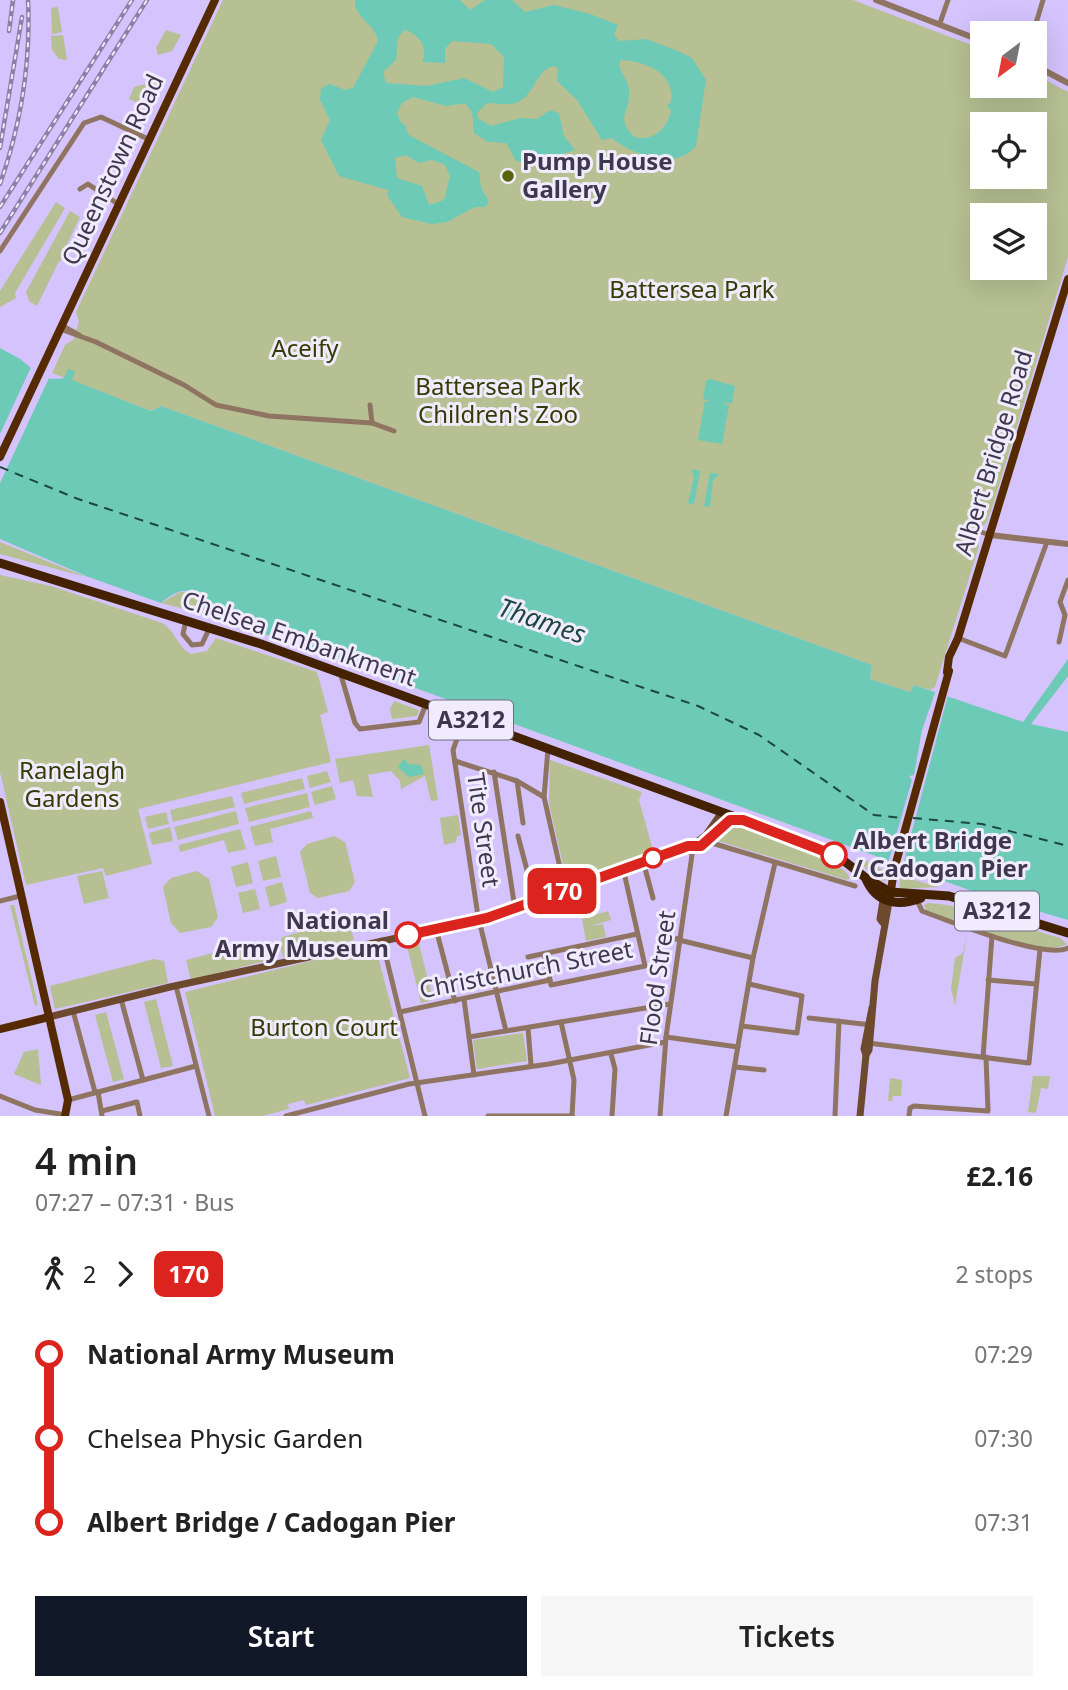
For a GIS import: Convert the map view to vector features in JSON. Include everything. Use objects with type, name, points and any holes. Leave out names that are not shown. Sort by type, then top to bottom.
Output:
[{"type":"highway","name":"A3212","points":[[0,563],[26,570]]},
{"type":"highway","name":"A3212","points":[[0,569],[26,570]]},
{"type":"highway","name":"Chelsea Embankment","points":[[26,570],[209,627],[340,672],[824,850],[855,869],[887,896],[948,896],[1068,933]]},
{"type":"main road","name":"Queenstown Road","points":[[0,457],[215,0]]},
{"type":"main road","name":"Albert Bridge Road","points":[[887,896],[947,672],[945,668],[958,638],[1068,279]]},
{"type":"main road","points":[[0,802],[68,1100],[66,1115]]},
{"type":"main road","points":[[704,805],[712,828]]},
{"type":"main road","points":[[705,841],[722,812]]},
{"type":"main road","points":[[0,1030],[176,986],[480,920],[705,841],[723,823],[743,820]]},
{"type":"main road","points":[[860,1116],[887,896]]},
{"type":"street","points":[[876,0],[970,36]]},
{"type":"street","points":[[940,23],[948,0]]},
{"type":"street","points":[[1037,21],[1043,0]]},
{"type":"street","points":[[1047,72],[1068,83]]},
{"type":"street","points":[[0,251],[84,123],[100,117],[148,139]]},
{"type":"street","points":[[80,189],[88,184],[118,204]]},
{"type":"street","points":[[61,327],[184,385],[216,405],[269,416],[353,424],[372,423],[394,431]]},
{"type":"street","points":[[370,405],[372,423]]},
{"type":"street","points":[[989,535],[1068,544]]},
{"type":"street","points":[[958,638],[1005,656],[1047,542]]},
{"type":"street","points":[[1059,642],[1065,615],[1060,602],[1068,580]]},
{"type":"street","points":[[186,620],[183,635],[192,645],[202,643],[209,627]]},
{"type":"street","points":[[340,672],[355,723],[360,729],[419,723],[426,704]]},
{"type":"street","name":"Tite Street","points":[[465,718],[453,750],[480,920],[506,1031]]},
{"type":"street","points":[[548,748],[544,797],[565,890]]},
{"type":"street","points":[[455,761],[517,781],[544,797]]},
{"type":"street","points":[[494,772],[515,909]]},
{"type":"street","points":[[517,781],[523,823]]},
{"type":"street","points":[[518,836],[532,889]]},
{"type":"street","points":[[705,841],[853,885],[856,878],[855,869]]},
{"type":"street","name":"Flood Street","points":[[661,1116],[670,1004],[692,855],[688,846]]},
{"type":"street","points":[[643,861],[653,898]]},
{"type":"street","points":[[726,1116],[753,958],[775,863]]},
{"type":"street","name":"Christchurch Street","points":[[400,1012],[550,981],[551,985],[645,966],[623,868]]},
{"type":"street","points":[[0,901],[20,896]]},
{"type":"street","points":[[921,898],[922,911],[992,936],[1040,949],[1059,951],[1068,948]]},
{"type":"street","points":[[436,929],[455,1001]]},
{"type":"street","points":[[528,957],[637,934]]},
{"type":"street","points":[[909,1116],[910,1108],[914,1106],[965,1113],[989,1110],[985,1057],[992,936]]},
{"type":"street","points":[[659,943],[679,939],[753,958]]},
{"type":"street","points":[[382,940],[425,1116]]},
{"type":"street","points":[[867,1043],[1028,1063],[1040,949]]},
{"type":"street","points":[[544,954],[550,981]]},
{"type":"street","points":[[988,979],[1036,984]]},
{"type":"street","points":[[742,1026],[797,1033],[802,996],[749,984]]},
{"type":"street","points":[[176,986],[209,1116]]},
{"type":"street","points":[[121,999],[144,1080]]},
{"type":"street","points":[[464,999],[474,1075]]},
{"type":"street","points":[[470,1037],[670,1004]]},
{"type":"street","points":[[73,1011],[102,1113],[136,1101],[141,1116]]},
{"type":"street","points":[[809,1018],[870,1025]]},
{"type":"street","points":[[835,1116],[839,1021]]},
{"type":"street","points":[[488,1116],[572,1116],[574,1080],[561,1023]]},
{"type":"street","points":[[528,1028],[531,1065]]},
{"type":"street","points":[[286,1116],[304,1114],[325,1106],[416,1083],[611,1054],[666,1040],[738,1047]]},
{"type":"street","points":[[611,1054],[615,1069],[612,1116]]},
{"type":"street","points":[[68,1100],[196,1066]]},
{"type":"street","points":[[734,1067],[764,1070]]},
{"type":"street","points":[[0,1096],[39,1111],[66,1115]]},
{"type":"street","points":[[325,1106],[327,1116]]},
{"type":"green space","name":"Battersea Park","points":[[223,0],[853,0],[970,44],[970,98],[1047,98],[1047,81],[1068,92],[1068,257],[993,505],[986,524],[978,528],[976,540],[979,546],[935,687],[930,690],[914,685],[910,692],[870,679],[872,665],[161,406],[151,411],[52,373],[65,345],[73,340],[79,322],[76,312]]},
{"type":"green space","points":[[58,7],[62,32],[52,34],[51,8]]},
{"type":"green space","points":[[166,30],[181,35],[172,51],[158,55],[156,48]]},
{"type":"green space","points":[[63,35],[67,60],[59,59],[52,50],[51,36]]},
{"type":"green space","points":[[159,81],[146,106],[129,99],[134,87]]},
{"type":"green space","points":[[56,202],[65,208],[15,293],[16,298],[0,307],[0,291]]},
{"type":"green space","points":[[70,211],[80,217],[64,251],[66,255],[58,263],[37,306],[29,301],[26,292]]},
{"type":"green space","points":[[0,542],[86,577],[0,554]]},
{"type":"green space","name":"Ranelagh Gardens","points":[[0,575],[51,586],[162,623],[191,654],[207,651],[216,638],[317,672],[328,712],[320,715],[331,762],[138,809],[152,864],[106,876],[103,868],[26,885],[0,772]]},
{"type":"green space","points":[[180,592],[199,596],[204,614],[161,603]]},
{"type":"green space","points":[[394,701],[419,710],[417,716],[392,719],[390,709]]},
{"type":"green space","points":[[429,745],[438,800],[431,801],[425,776],[401,789],[400,781],[391,771],[368,775],[373,797],[357,796],[353,780],[340,783],[335,759]]},
{"type":"green space","points":[[550,760],[642,792],[639,800],[653,850],[567,882],[549,804]]},
{"type":"green space","points":[[327,771],[331,782],[310,788],[307,776]]},
{"type":"green space","points":[[302,778],[305,789],[244,804],[241,793]]},
{"type":"green space","points":[[332,786],[336,799],[315,805],[311,792]]},
{"type":"green space","points":[[307,793],[310,807],[249,822],[245,808]]},
{"type":"green space","points":[[232,796],[235,807],[173,822],[170,810]]},
{"type":"green space","points":[[236,811],[239,824],[178,840],[174,827]]},
{"type":"green space","points":[[311,811],[313,818],[270,829],[273,842],[255,846],[250,827]]},
{"type":"green space","points":[[166,812],[169,824],[148,829],[145,817]]},
{"type":"green space","points":[[458,815],[461,835],[457,836],[456,842],[444,845],[440,818]]},
{"type":"green space","points":[[731,826],[758,832],[814,853],[831,861],[850,878],[847,880],[718,841],[720,834]]},
{"type":"green space","points":[[170,827],[173,841],[152,845],[149,833]]},
{"type":"green space","points":[[240,829],[246,849],[228,853],[224,840],[180,852],[179,845]]},
{"type":"green space","points":[[334,836],[345,842],[355,882],[349,891],[318,898],[310,893],[300,852],[307,844]]},
{"type":"green space","points":[[276,856],[281,877],[263,881],[258,861]]},
{"type":"green space","points":[[863,859],[887,872],[885,881],[877,880],[860,862]]},
{"type":"green space","points":[[248,862],[253,883],[236,887],[231,867]]},
{"type":"green space","points":[[102,871],[109,898],[84,904],[77,876]]},
{"type":"green space","points":[[197,871],[209,879],[218,917],[211,927],[180,933],[171,923],[163,887],[171,878]]},
{"type":"green space","points":[[900,876],[939,887],[900,889]]},
{"type":"green space","points":[[282,882],[287,902],[270,907],[265,887]]},
{"type":"green space","points":[[255,889],[260,909],[243,913],[238,893]]},
{"type":"green space","points":[[10,905],[14,905],[38,1005],[35,1006]]},
{"type":"green space","points":[[924,905],[948,905],[1060,938],[1067,944],[1056,948],[1040,947],[998,937],[926,910]]},
{"type":"green space","points":[[608,911],[611,920],[590,926],[603,924],[606,937],[586,941],[582,919]]},
{"type":"green space","points":[[348,919],[354,940],[283,957],[280,945],[282,937]]},
{"type":"green space","points":[[967,935],[955,1005],[951,989],[955,958],[963,953]]},
{"type":"green space","points":[[418,940],[433,1000],[421,1003],[406,942]]},
{"type":"green space","points":[[260,941],[270,946],[273,959],[191,980],[186,960]]},
{"type":"green space","name":"Burton Court","points":[[375,945],[410,1078],[306,1105],[304,1100],[288,1104],[289,1109],[262,1116],[215,1116],[185,992]]},
{"type":"green space","points":[[154,959],[164,961],[168,983],[55,1009],[50,986]]},
{"type":"green space","points":[[156,999],[173,1066],[161,1068],[144,1002]]},
{"type":"green space","points":[[106,1012],[124,1079],[113,1082],[95,1015]]},
{"type":"green space","points":[[523,1033],[527,1061],[477,1069],[473,1040]]},
{"type":"green space","points":[[38,1049],[41,1085],[14,1074],[24,1052]]},
{"type":"green space","points":[[1033,1076],[1050,1076],[1048,1089],[1041,1088],[1036,1113],[1028,1112]]},
{"type":"green space","points":[[890,1078],[902,1080],[901,1096],[893,1096],[892,1101],[888,1101]]},
{"type":"water","points":[[355,0],[460,0],[470,10],[485,0],[512,0],[525,12],[554,5],[590,14],[618,25],[614,35],[619,41],[646,39],[692,58],[706,80],[696,146],[687,154],[666,159],[630,150],[612,138],[602,140],[577,100],[557,81],[558,69],[555,66],[543,72],[522,100],[509,104],[487,103],[478,112],[478,118],[491,126],[520,118],[537,119],[550,110],[559,113],[564,136],[575,150],[530,164],[516,161],[506,143],[488,142],[474,133],[472,112],[465,103],[446,106],[413,97],[402,103],[397,113],[402,124],[409,127],[405,127],[409,135],[479,172],[481,187],[489,202],[485,207],[475,207],[447,222],[432,224],[402,217],[387,195],[388,190],[339,176],[321,140],[330,120],[320,100],[321,88],[330,84],[345,90],[353,88],[378,41],[356,7]],"holes":[[[404,30],[414,34],[421,42],[424,52],[422,62],[445,63],[445,49],[452,41],[491,44],[504,57],[503,87],[493,92],[464,78],[427,86],[386,83],[383,72],[396,60],[398,38]],[[621,60],[645,64],[659,72],[669,83],[672,98],[667,106],[671,111],[663,128],[653,136],[634,137],[625,124],[629,91],[619,65]],[[406,155],[419,163],[432,160],[445,165],[450,176],[444,200],[429,205],[422,186],[397,178],[395,158]]]},
{"type":"water","name":"Thames","points":[[0,348],[44,377],[64,378],[68,369],[75,371],[72,380],[151,411],[161,406],[872,665],[870,679],[910,692],[914,685],[1023,722],[1068,659],[1068,676],[1031,724],[1068,732],[1068,920],[980,894],[298,645],[204,614],[198,598],[188,591],[176,593],[161,603],[86,576],[0,539]]},
{"type":"water","points":[[710,379],[735,386],[732,404],[725,402],[725,405],[729,405],[722,444],[698,440],[705,401],[709,400],[703,399],[706,381]]},
{"type":"water","points":[[691,469],[700,471],[694,504],[688,503],[694,477]]},
{"type":"water","points":[[710,473],[719,474],[713,480],[710,507],[704,506]]},
{"type":"water","points":[[404,759],[409,764],[421,765],[424,774],[409,777],[398,767]]},
{"type":"pier","points":[[31,367],[50,376],[0,483],[0,434]]},
{"type":"pier","points":[[936,690],[948,695],[902,869],[888,863],[912,780],[909,776],[914,775],[922,730]]},
{"type":"ferry route","points":[[0,467],[78,499],[698,706],[759,735],[874,815],[903,818]]},
{"type":"ferry route","points":[[913,818],[982,824],[1068,846]]},
{"type":"railway","points":[[9,31],[13,0]]},
{"type":"railway","points":[[0,184],[14,139],[23,93],[28,47],[28,0]]},
{"type":"railway","points":[[0,207],[132,0]]},
{"type":"railway","points":[[0,233],[147,0]]},
{"type":"railway","points":[[0,148],[22,17]]},
{"type":"bus line","name":"170","points":[[408,935],[487,918],[688,846],[701,846],[723,823],[730,820],[743,820],[834,855]]},
{"type":"place","name":"Pump House Gallery","points":[[508,176]]},
{"type":"place","name":"Albert Bridge / Cadogan Pier","points":[[834,855]]},
{"type":"place","name":"National Army Museum","points":[[408,935]]},
{"type":"park label","name":"Aceify","points":[[305,349]]},
{"type":"park label","name":"Battersea Park Children's Zoo","points":[[498,401]]}]
